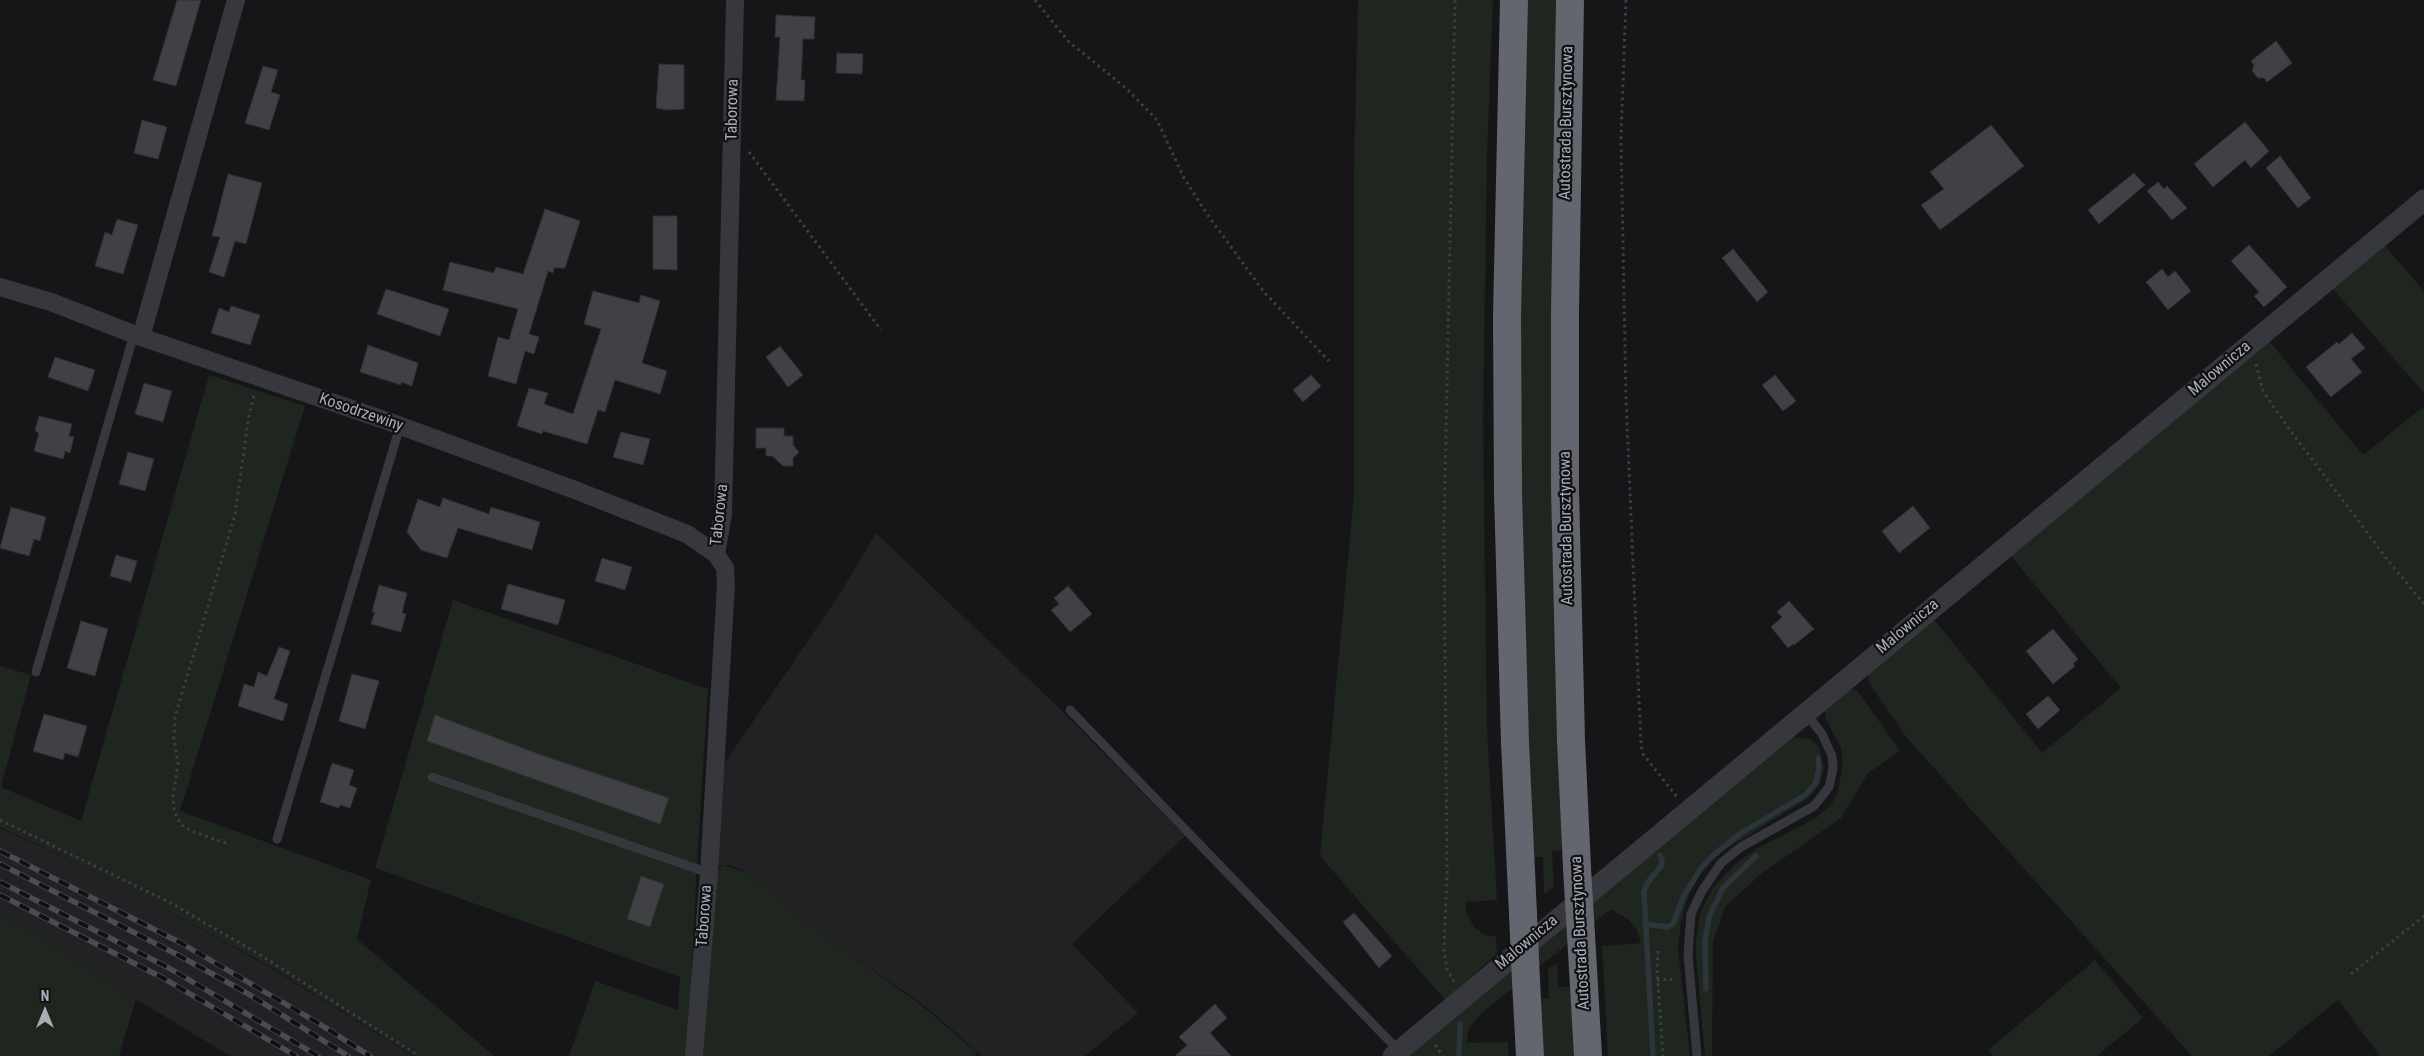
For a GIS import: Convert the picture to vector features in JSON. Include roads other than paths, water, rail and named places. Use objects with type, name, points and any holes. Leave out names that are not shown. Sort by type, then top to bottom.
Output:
[{"type":"highway","points":[[1514,0],[1507,316],[1508,483],[1515,743],[1530,1056]]},
{"type":"highway","name":"Autostrada Bursztynowa","points":[[1570,0],[1565,303],[1565,489],[1571,740],[1588,1056]]},
{"type":"street","points":[[137,335],[236,0]]},
{"type":"street","name":"Taborowa","points":[[694,1056],[708,873],[726,585],[724,568],[716,554],[723,514],[735,0]]},
{"type":"street","name":"Malownicza","points":[[1396,1053],[2424,200]]},
{"type":"street","name":"Kosodrzewiny","points":[[0,287],[50,302],[137,335],[400,426],[652,519],[687,534],[716,554]]},
{"type":"lane","points":[[36,672],[137,335]]},
{"type":"lane","points":[[278,839],[400,426]]},
{"type":"lane","points":[[1070,710],[1396,1053]]},
{"type":"lane","points":[[1697,1056],[1688,954],[1690,921],[1696,901],[1714,872],[1741,848],[1814,806],[1829,788],[1833,768],[1832,756],[1822,734],[1805,712]]},
{"type":"lane","points":[[432,777],[708,873]]},
{"type":"waterway","points":[[1645,924],[1668,927],[1673,924],[1684,895],[1702,867],[1712,856],[1741,833],[1805,795],[1816,783],[1819,768],[1818,758]]},
{"type":"waterway","points":[[1653,1056],[1644,892],[1648,882],[1661,866],[1662,860],[1660,855]]},
{"type":"waterway","points":[[1706,989],[1705,942],[1709,917],[1723,888],[1756,856]]},
{"type":"waterway","points":[[1459,1056],[1460,1024]]},
{"type":"railway","points":[[0,851],[181,943],[318,1023],[370,1056]]},
{"type":"railway","points":[[0,864],[176,954],[245,992],[348,1056]]},
{"type":"railway","points":[[0,882],[169,968],[318,1056]]},
{"type":"railway","points":[[0,895],[163,978],[296,1056]]}]
